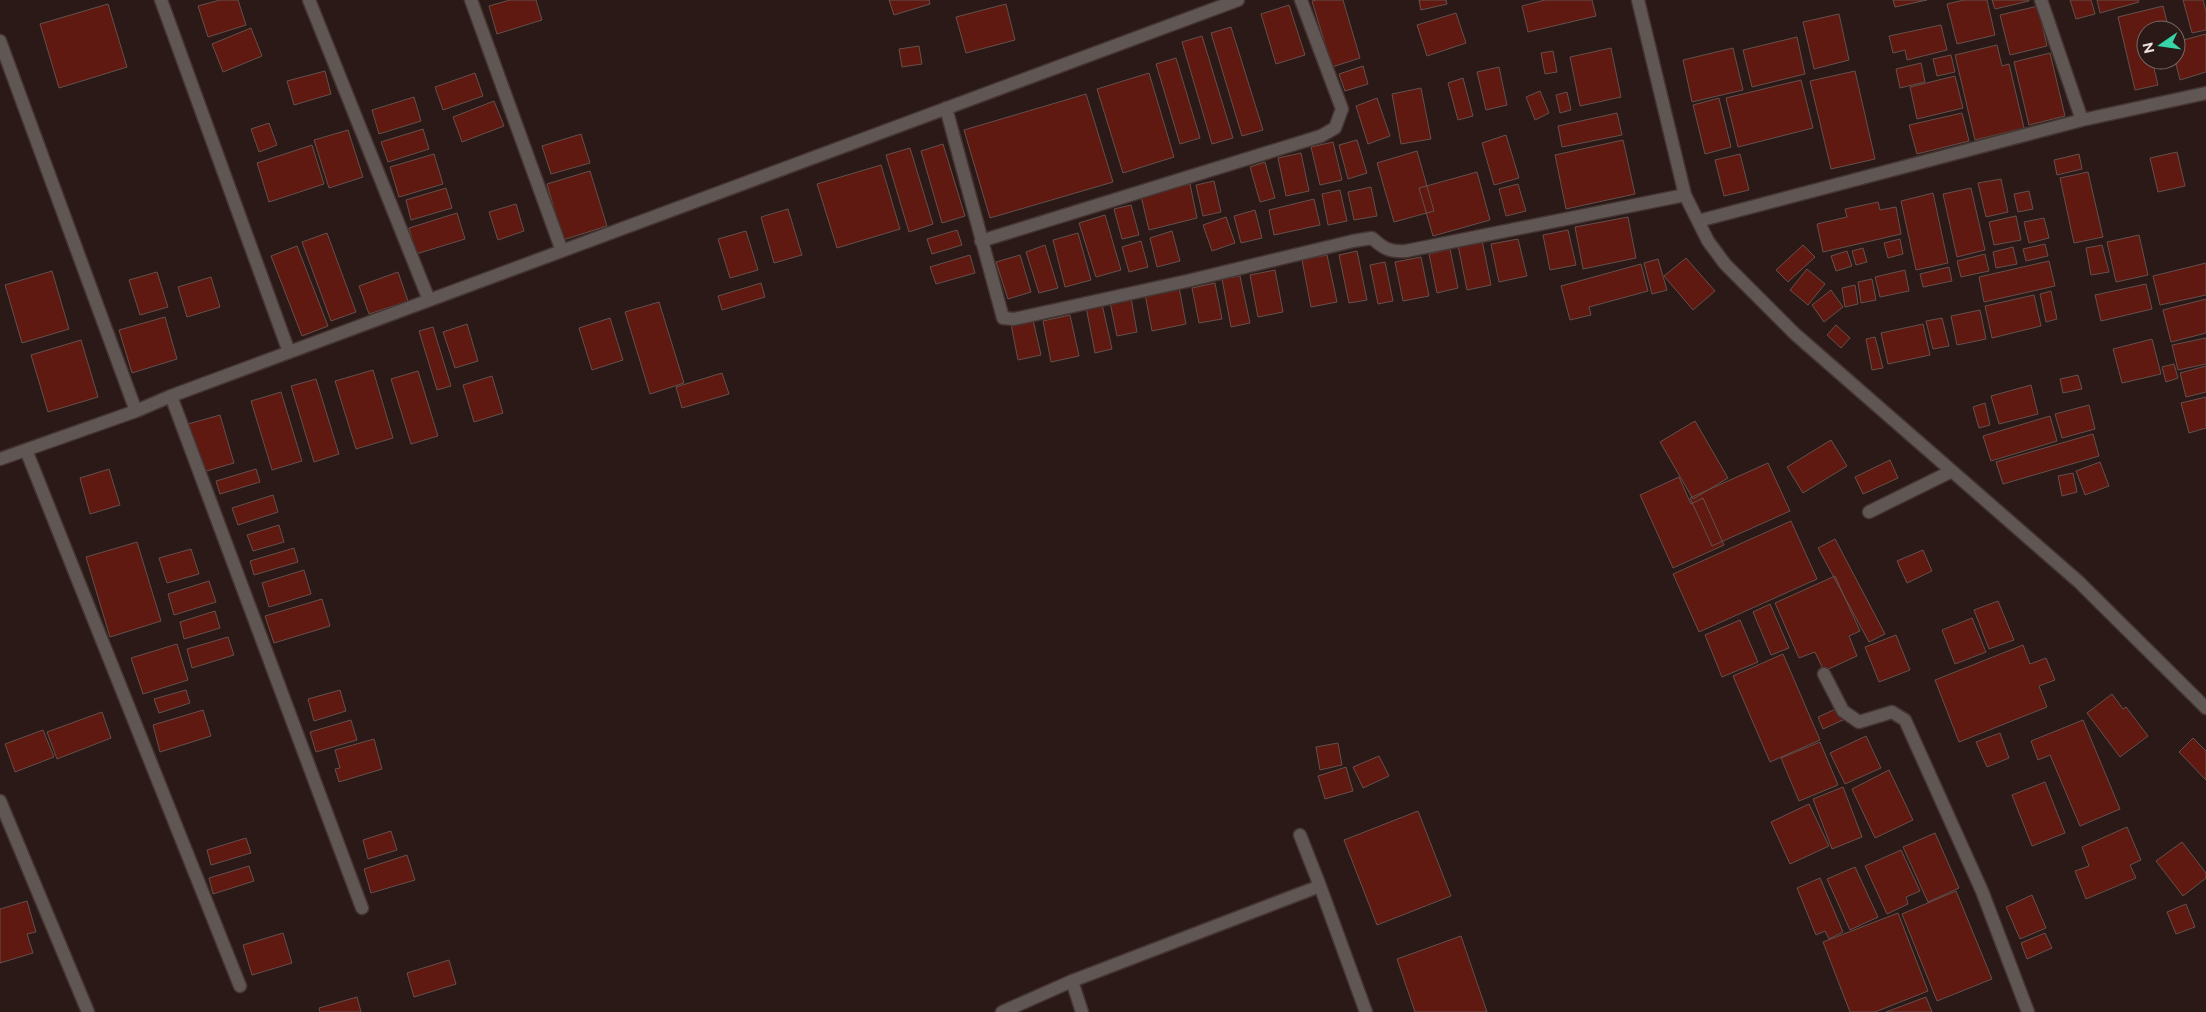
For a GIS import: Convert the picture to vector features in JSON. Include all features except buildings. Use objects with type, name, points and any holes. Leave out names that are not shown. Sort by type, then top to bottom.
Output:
[{"type":"street","points":[[161,0],[289,352]]},
{"type":"street","points":[[310,0],[429,300]]},
{"type":"street","points":[[471,0],[562,251]]},
{"type":"street","points":[[0,460],[1238,0]]},
{"type":"street","points":[[981,242],[1321,136],[1335,128],[1342,109],[1301,0]]},
{"type":"street","points":[[1638,0],[1685,195],[1708,241],[1725,264],[1795,334],[2079,582],[2206,708]]},
{"type":"street","points":[[2041,0],[2082,120]]},
{"type":"street","points":[[0,41],[136,411]]},
{"type":"street","points":[[1698,221],[2082,120],[2206,93]]},
{"type":"street","points":[[946,108],[1003,318],[1014,319],[1187,281],[1353,241],[1372,238],[1382,248],[1390,252],[1406,252],[1685,195]]},
{"type":"street","points":[[171,396],[362,908]]},
{"type":"street","points":[[26,450],[240,986]]},
{"type":"street","points":[[1869,512],[1952,471]]},
{"type":"street","points":[[1824,674],[1843,711],[1859,722],[1892,712],[1905,720],[1982,891],[2028,1012]]},
{"type":"street","points":[[0,801],[88,1012]]},
{"type":"street","points":[[1300,834],[1366,1012]]},
{"type":"street","points":[[1002,1012],[1072,981],[1320,886]]},
{"type":"street","points":[[1072,981],[1082,1012]]}]
